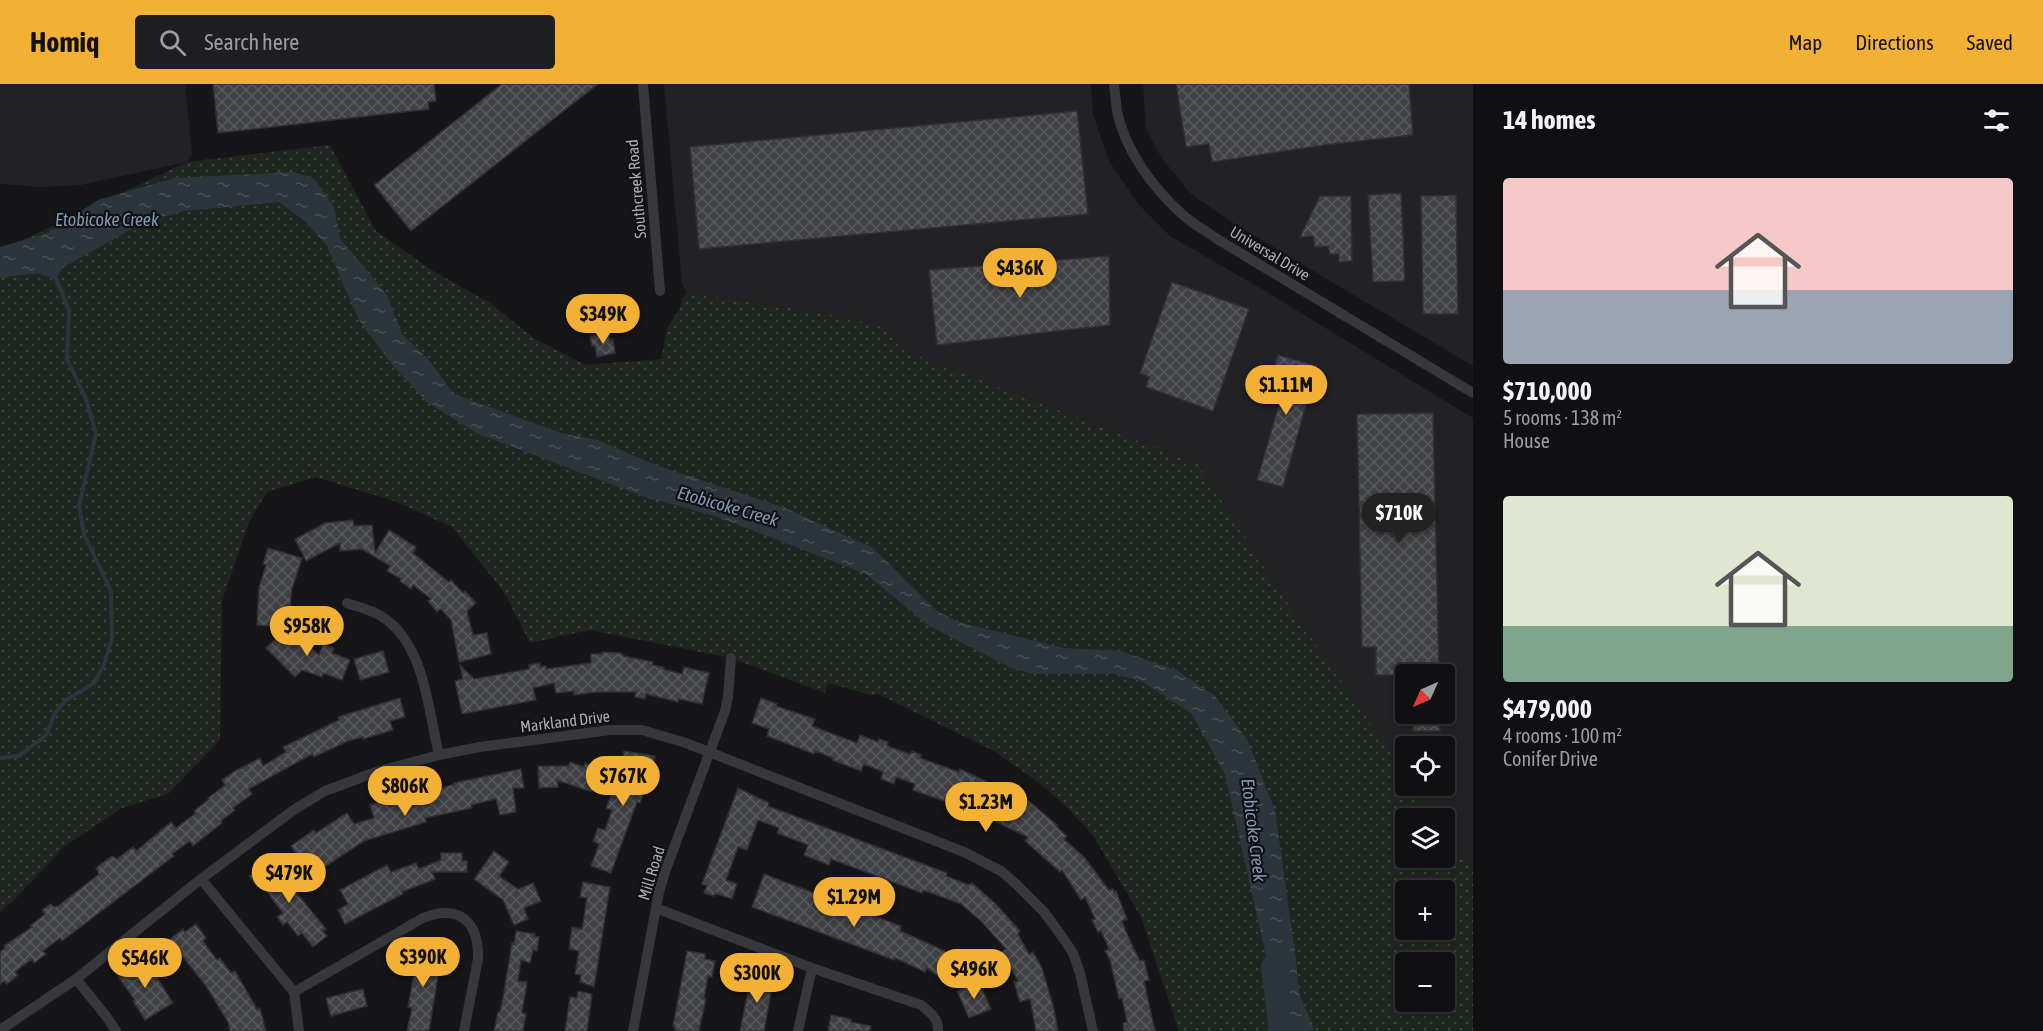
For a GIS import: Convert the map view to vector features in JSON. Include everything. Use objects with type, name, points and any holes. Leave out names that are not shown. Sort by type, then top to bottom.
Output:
[{"type":"street","name":"Southcreek Road","points":[[643,84],[660,291]]},
{"type":"street","name":"Universal Drive","points":[[1114,84],[1117,112],[1123,132],[1140,165],[1184,216],[1473,393]]},
{"type":"street","points":[[346,603],[382,617],[398,629],[409,645],[422,678],[439,755]]},
{"type":"street","name":"Mill Road","points":[[633,1031],[665,872],[710,753],[728,697],[731,658]]},
{"type":"street","name":"Markland Drive","points":[[0,1030],[76,979],[201,879],[295,809],[325,791],[376,772],[439,755],[480,747],[610,730],[642,730],[710,753],[964,852],[1002,871],[1044,912],[1072,953],[1080,973],[1094,1031]]},
{"type":"street","points":[[201,879],[294,992],[299,1031]]},
{"type":"street","points":[[656,908],[812,968],[921,1005],[932,1014],[939,1026],[938,1031]]},
{"type":"street","points":[[294,992],[423,918],[448,911],[463,918],[475,931],[478,948],[478,959],[464,1031]]},
{"type":"street","points":[[798,1031],[812,968]]},
{"type":"street","points":[[76,979],[116,1031]]},
{"type":"shaded area","points":[[0,84],[185,84],[192,154],[187,162],[81,185],[39,187],[0,183]]},
{"type":"shaded area","points":[[664,84],[1091,84],[1093,114],[1109,161],[1139,205],[1170,236],[1262,289],[1473,418],[1473,869],[1455,845],[1455,808],[1429,808],[1421,796],[1455,796],[1455,736],[1395,736],[1395,759],[1286,601],[1198,464],[905,351],[879,325],[822,313],[686,293],[682,284]]},
{"type":"shaded area","points":[[1143,84],[1473,84],[1473,366],[1233,223],[1190,193],[1161,157],[1146,129]]},
{"type":"shaded area","points":[[330,145],[376,231],[433,271],[490,303],[535,339],[586,365],[661,359],[667,328],[680,308],[686,293],[822,313],[879,325],[905,351],[1198,464],[1286,601],[1395,759],[1395,796],[1421,796],[1429,808],[1395,808],[1395,868],[1455,868],[1455,845],[1473,869],[1473,1031],[1179,1031],[1141,917],[1094,837],[1069,809],[1038,782],[994,751],[878,694],[871,695],[828,683],[825,693],[731,658],[590,630],[530,643],[504,592],[452,527],[394,501],[316,477],[267,492],[249,522],[222,601],[220,740],[168,794],[122,808],[65,846],[0,912],[0,251],[187,162]]},
{"type":"water","name":"Etobicoke Creek","points":[[293,172],[314,178],[334,207],[340,238],[387,295],[402,334],[429,360],[454,394],[561,433],[597,440],[658,466],[785,508],[873,548],[937,611],[958,622],[1063,648],[1120,651],[1176,670],[1215,696],[1247,739],[1275,810],[1299,993],[1315,1031],[1283,1031],[1225,774],[1191,713],[1141,681],[1114,674],[1034,674],[1011,668],[928,625],[866,574],[715,516],[645,497],[476,433],[427,402],[393,366],[359,320],[327,246],[306,222],[279,202],[185,211],[146,221],[62,268],[56,279],[36,273],[0,278],[0,247],[48,233],[98,200],[175,178]]},
{"type":"building","points":[[213,84],[434,84],[436,101],[428,102],[429,109],[218,133]]},
{"type":"building","points":[[502,84],[598,84],[411,231],[374,185]]},
{"type":"building","points":[[1176,84],[1409,84],[1413,135],[1325,145],[1212,162],[1209,144],[1186,147]]},
{"type":"building","points":[[1077,111],[1088,214],[699,249],[690,147]]},
{"type":"building","points":[[1401,193],[1405,281],[1373,282],[1368,195]]},
{"type":"building","points":[[1456,195],[1458,314],[1423,314],[1421,196]]},
{"type":"building","points":[[1320,196],[1351,196],[1352,261],[1339,262],[1339,254],[1330,254],[1328,246],[1315,247],[1313,236],[1300,237]]},
{"type":"building","points":[[1109,256],[1110,325],[937,345],[929,270]]},
{"type":"building","points":[[1172,282],[1249,309],[1213,411],[1146,387],[1149,377],[1140,373]]},
{"type":"building","points":[[609,333],[610,340],[613,339],[615,353],[597,357],[590,336]]},
{"type":"building","points":[[1278,355],[1317,366],[1283,487],[1257,480],[1280,401],[1266,397]]},
{"type":"building","points":[[1433,413],[1439,664],[1395,664],[1395,701],[1394,675],[1376,675],[1376,647],[1362,647],[1357,414]]},
{"type":"building","points":[[353,520],[354,526],[372,525],[375,553],[389,530],[416,547],[413,553],[449,582],[451,580],[463,593],[465,591],[476,603],[467,611],[473,635],[487,633],[491,654],[459,662],[451,620],[441,609],[437,612],[428,601],[431,599],[413,585],[411,589],[400,581],[401,579],[387,571],[390,566],[362,549],[340,551],[340,543],[306,561],[295,539],[325,523]]},
{"type":"building","points":[[268,548],[302,558],[292,589],[290,606],[285,606],[284,627],[257,625],[259,587],[266,565],[263,564]]},
{"type":"building","points":[[286,629],[301,644],[304,641],[319,655],[323,644],[334,648],[332,653],[350,660],[342,680],[323,673],[322,677],[302,670],[295,677],[266,648]]},
{"type":"building","points":[[383,651],[389,672],[360,680],[354,659]]},
{"type":"building","points":[[602,652],[621,653],[624,656],[653,662],[652,665],[682,674],[684,667],[709,673],[702,704],[679,699],[678,702],[646,694],[645,699],[635,697],[636,692],[596,692],[574,695],[574,691],[556,693],[554,683],[533,688],[536,700],[462,714],[455,681],[463,679],[460,665],[474,679],[529,669],[529,665],[540,663],[540,667],[546,666],[546,669],[591,663],[591,654],[602,654]]},
{"type":"building","points":[[400,698],[405,717],[390,721],[393,730],[348,741],[314,757],[312,754],[249,789],[252,794],[233,808],[235,810],[221,821],[222,823],[193,846],[190,841],[172,854],[174,856],[62,941],[60,938],[43,951],[46,954],[34,963],[32,959],[15,972],[18,975],[7,984],[4,981],[0,984],[0,952],[5,948],[4,946],[32,927],[30,926],[45,914],[42,910],[51,904],[54,907],[58,906],[99,874],[96,868],[112,856],[117,859],[133,847],[136,851],[171,822],[176,828],[196,813],[194,811],[225,785],[222,780],[235,771],[260,758],[263,766],[286,752],[283,747],[339,720],[338,717]]},
{"type":"building","points":[[761,698],[777,704],[776,706],[815,719],[812,726],[857,743],[860,735],[878,742],[879,739],[888,742],[887,745],[890,747],[910,754],[912,751],[921,755],[920,758],[959,772],[960,769],[1030,802],[1067,836],[1064,839],[1084,857],[1109,890],[1116,891],[1127,919],[1122,921],[1127,934],[1140,961],[1144,960],[1149,980],[1144,981],[1155,1031],[1124,1031],[1123,1023],[1127,1022],[1122,998],[1119,999],[1110,960],[1105,951],[1109,949],[1101,931],[1098,932],[1092,920],[1095,919],[1085,897],[1081,900],[1062,870],[1060,872],[1025,841],[1028,837],[996,822],[997,819],[978,810],[977,812],[964,807],[966,804],[947,795],[944,801],[913,790],[915,784],[896,777],[894,784],[881,779],[883,772],[864,764],[861,771],[815,751],[814,754],[767,736],[769,729],[752,723]]},
{"type":"building","points":[[1413,724],[1440,724],[1440,731],[1413,731]]},
{"type":"building","points":[[624,751],[655,756],[651,785],[647,784],[640,803],[637,802],[611,873],[591,866],[599,844],[593,841],[598,828],[605,830],[612,810],[606,808],[617,779],[620,780]]},
{"type":"building","points":[[570,762],[584,767],[585,763],[600,768],[592,792],[557,780],[558,787],[539,788],[538,766],[568,766]]},
{"type":"building","points":[[521,769],[524,788],[513,788],[516,812],[500,815],[496,799],[471,805],[472,808],[425,818],[426,822],[364,841],[311,876],[291,846],[314,830],[316,833],[347,813],[354,824],[374,818],[370,805],[402,796],[405,808],[423,803],[420,791],[433,787],[434,790],[454,783]]},
{"type":"building","points":[[738,788],[769,803],[768,806],[947,873],[946,876],[969,885],[972,883],[997,905],[1020,931],[1018,934],[1029,954],[1033,952],[1042,968],[1058,1031],[1036,1031],[1030,999],[1020,1002],[1014,982],[1018,981],[1001,952],[1006,949],[981,921],[961,904],[923,890],[922,893],[831,859],[829,865],[804,855],[808,845],[777,833],[779,828],[758,820],[747,850],[738,847],[726,880],[737,884],[732,899],[715,893],[714,896],[704,893],[707,886],[702,884]]},
{"type":"building","points":[[494,851],[509,862],[499,876],[518,889],[533,883],[541,901],[524,908],[528,919],[514,925],[503,900],[474,879]]},
{"type":"building","points":[[441,853],[462,853],[462,861],[467,861],[467,872],[432,872],[435,879],[402,892],[403,894],[345,924],[338,910],[348,904],[340,890],[387,865],[391,872],[416,863],[419,869],[441,860]]},
{"type":"building","points":[[270,860],[326,929],[323,931],[327,936],[313,947],[302,933],[298,936],[287,922],[283,925],[277,917],[283,913],[261,884],[257,887],[249,876]]},
{"type":"building","points":[[764,874],[901,926],[900,931],[943,950],[967,968],[953,988],[927,968],[925,972],[895,958],[894,960],[752,907]]},
{"type":"building","points":[[583,882],[610,887],[594,987],[580,982],[581,975],[575,974],[579,951],[569,949],[572,927],[582,929],[587,898],[580,897]]},
{"type":"building","points":[[196,924],[206,938],[203,941],[217,960],[220,958],[231,973],[235,971],[257,1009],[260,1008],[266,1031],[230,1031],[228,1022],[206,986],[169,940],[183,929],[185,932]]},
{"type":"building","points":[[516,931],[535,934],[534,936],[539,937],[537,951],[533,950],[530,963],[521,960],[518,981],[527,982],[522,1013],[526,1014],[523,1031],[494,1031],[498,1012],[500,1012]]},
{"type":"building","points":[[422,949],[442,952],[429,1031],[407,1031],[412,1008],[408,1007],[415,968],[409,966],[411,950],[422,952]]},
{"type":"building","points":[[687,951],[705,954],[705,959],[715,961],[712,977],[708,976],[699,1031],[675,1031],[673,1026]]},
{"type":"building","points":[[143,958],[173,1003],[145,1020],[133,1001],[135,1000],[118,977]]},
{"type":"building","points":[[752,972],[768,975],[767,985],[772,986],[764,1031],[740,1031]]},
{"type":"building","points":[[979,982],[991,1009],[969,1018],[957,991]]},
{"type":"building","points":[[363,989],[367,1006],[331,1016],[326,998]]},
{"type":"building","points":[[578,991],[592,994],[587,1031],[565,1031],[570,997],[577,998]]},
{"type":"building","points":[[831,1015],[871,1026],[870,1031],[828,1031]]},
{"type":"waterway","points":[[0,758],[19,756],[47,734],[54,715],[65,701],[94,683],[104,665],[112,638],[111,591],[84,534],[79,506],[96,434],[86,399],[67,359],[69,310],[55,276]]},
{"type":"waterway","name":"Etobicoke Creek","points":[[1272,967],[1280,1031]]}]
